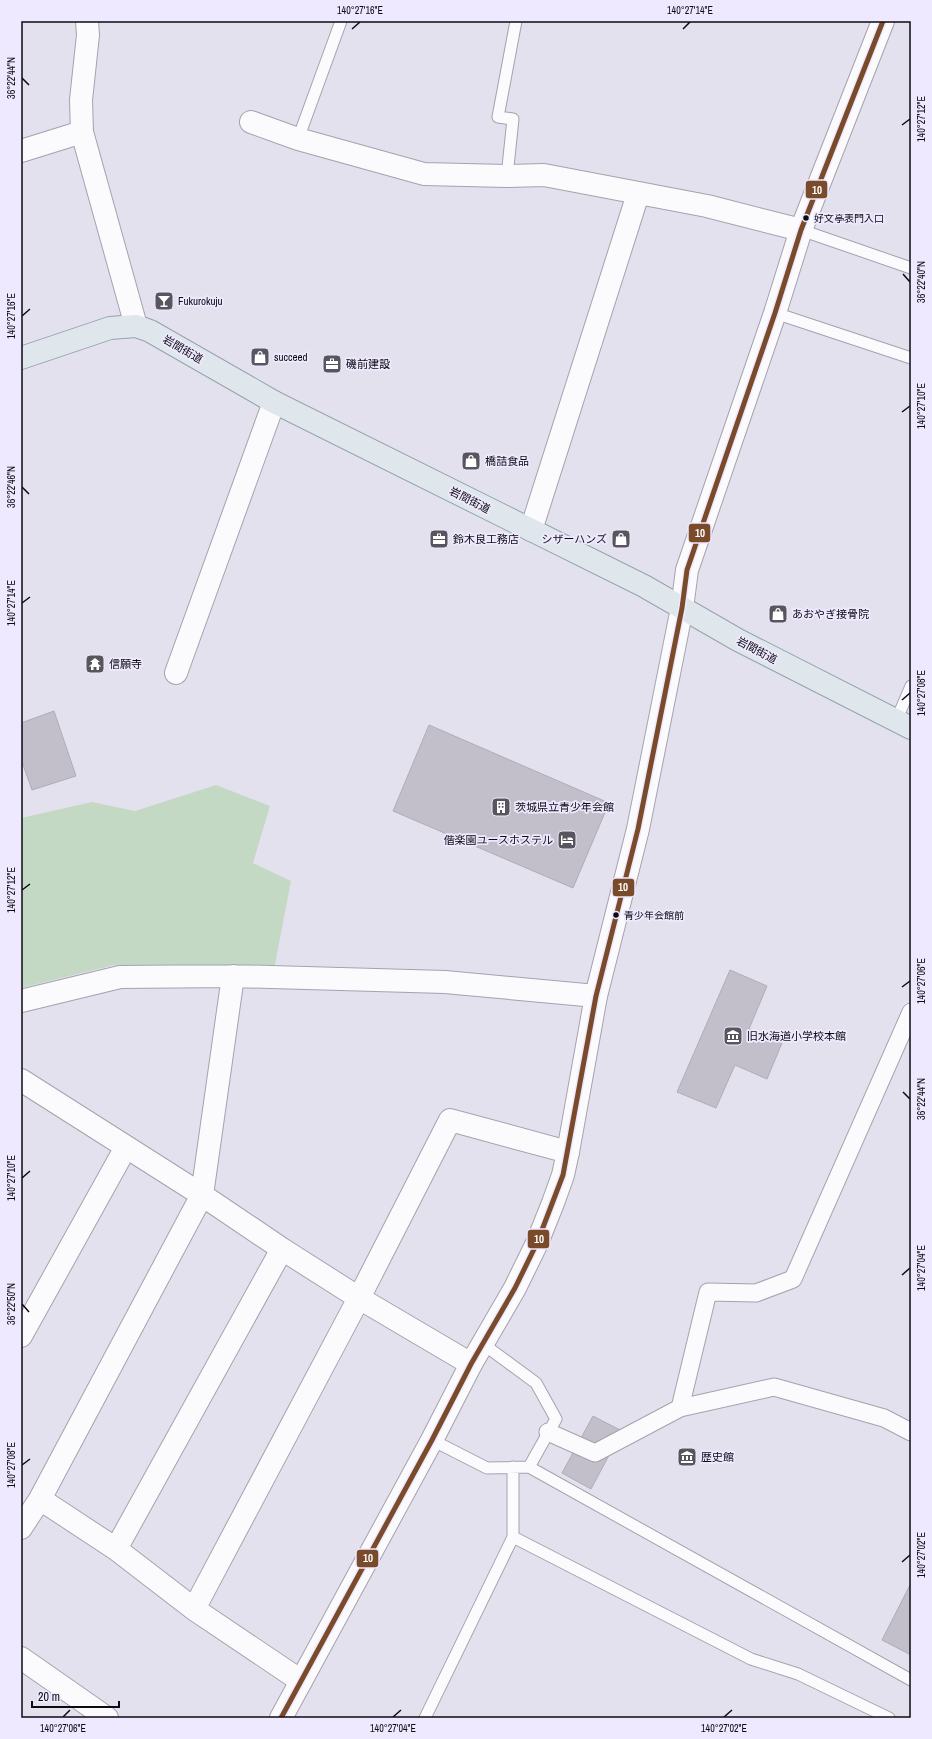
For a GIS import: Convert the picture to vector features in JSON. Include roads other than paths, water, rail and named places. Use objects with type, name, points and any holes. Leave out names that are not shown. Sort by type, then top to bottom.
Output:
[{"type":"main road","name":"岩間街道","points":[[21,358],[110,328],[136,326],[150,331],[170,341],[274,402],[644,586],[745,643],[903,725]]},
{"type":"street","points":[[87,21],[88,36],[81,100],[82,132],[136,326]]},
{"type":"street","points":[[281,1718],[432,1440],[471,1364],[515,1288],[537,1243],[556,1196],[568,1152],[596,996],[638,829],[682,608],[687,570],[776,313],[801,230],[883,21]]},
{"type":"street","points":[[251,122],[298,139],[424,174],[508,176],[544,175],[707,206],[801,230]]},
{"type":"street","points":[[21,151],[82,132]]},
{"type":"street","points":[[531,530],[638,194]]},
{"type":"street","points":[[176,673],[274,402]]},
{"type":"street","points":[[21,1001],[120,978],[233,976],[445,982],[596,996]]},
{"type":"street","points":[[21,1528],[40,1499],[202,1195],[233,976]]},
{"type":"street","points":[[680,1408],[708,1292],[756,1293],[793,1279],[911,1012]]},
{"type":"street","points":[[22,1082],[202,1195],[282,1249],[359,1298],[471,1364]]},
{"type":"street","points":[[194,1609],[359,1298],[450,1120],[568,1152]]},
{"type":"street","points":[[21,1336],[27,1311],[126,1147]]},
{"type":"street","points":[[116,1549],[282,1249]]},
{"type":"street","points":[[548,1432],[596,1454],[680,1408],[774,1387],[884,1418],[911,1432]]},
{"type":"street","points":[[40,1499],[116,1549],[194,1609],[301,1681]]},
{"type":"street","points":[[21,1658],[106,1718]]},
{"type":"lane","points":[[298,139],[341,21]]},
{"type":"lane","points":[[508,176],[513,119],[498,117],[516,21]]},
{"type":"lane","points":[[801,230],[911,268]]},
{"type":"lane","points":[[776,313],[911,358]]},
{"type":"lane","points":[[903,725],[911,686]]},
{"type":"lane","points":[[483,1344],[536,1383],[556,1419],[529,1466]]},
{"type":"lane","points":[[432,1440],[487,1468],[529,1466],[911,1680]]},
{"type":"lane","points":[[425,1718],[513,1537],[513,1467]]},
{"type":"lane","points":[[513,1537],[751,1659],[798,1674],[889,1718]]},
{"type":"place","name":"好文亭表門入口","points":[[806,218]]},
{"type":"place","name":"Fukurokuju","points":[[164,301]]},
{"type":"place","name":"succeed","points":[[260,357]]},
{"type":"place","name":"磯前建設","points":[[332,364]]},
{"type":"place","name":"橋詰食品","points":[[471,461]]},
{"type":"place","name":"鈴木良工務店","points":[[439,539]]},
{"type":"place","name":"シザーハンズ","points":[[621,539]]},
{"type":"place","name":"あおやぎ接骨院","points":[[778,614]]},
{"type":"place","name":"信願寺","points":[[95,664]]},
{"type":"place","name":"茨城県立青少年会館","points":[[501,807]]},
{"type":"place","name":"偕楽園ユースホステル","points":[[567,840]]},
{"type":"place","name":"青少年会館前","points":[[616,915]]},
{"type":"place","name":"旧水海道小学校本館","points":[[733,1036]]},
{"type":"place","name":"歴史館","points":[[687,1457]]}]
